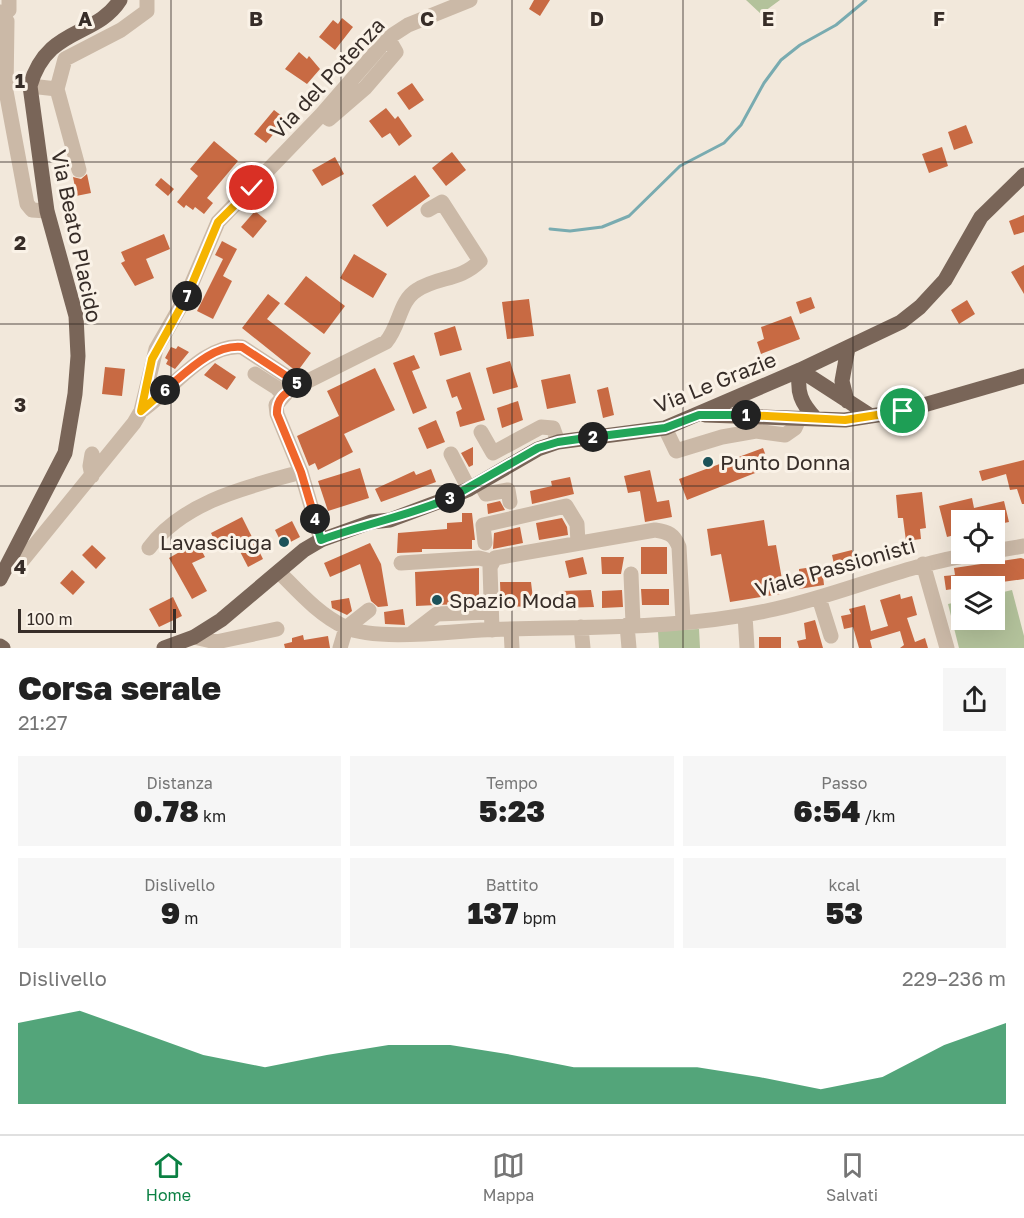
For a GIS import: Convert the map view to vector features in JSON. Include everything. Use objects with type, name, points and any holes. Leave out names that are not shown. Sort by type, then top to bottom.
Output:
[{"type":"main road","points":[[30,86],[35,67],[52,48],[67,36],[106,15],[120,0]]},
{"type":"main road","name":"Via Beato Placido","points":[[3,573],[65,453],[75,394],[76,316],[47,211],[30,86]]},
{"type":"main road","name":"Via Le Grazie","points":[[164,648],[194,638],[221,620],[304,550],[321,540],[371,522],[390,520],[475,486],[538,448],[558,442],[665,428],[800,370],[901,322],[920,307],[945,280],[981,217],[1024,175]]},
{"type":"main road","points":[[847,400],[842,381],[848,348]]},
{"type":"main road","points":[[816,419],[799,397],[797,388],[800,370],[870,416]]},
{"type":"main road","points":[[699,415],[845,420],[933,403],[1024,376]]},
{"type":"street","points":[[79,170],[57,89],[64,59],[121,30],[147,11],[147,0]]},
{"type":"street","name":"Via del Potenza","points":[[3,573],[21,562],[127,434],[141,411],[152,359],[186,297],[218,222],[322,114],[388,38],[408,25],[470,0]]},
{"type":"street","points":[[4,9],[8,31],[4,68],[6,91],[27,204],[32,210],[47,211]]},
{"type":"street","points":[[30,86],[57,89]]},
{"type":"street","points":[[321,540],[301,472],[277,414],[276,405],[283,396],[300,385],[386,342],[395,331],[410,296],[423,287],[469,272],[480,261],[447,197],[428,210]]},
{"type":"street","points":[[141,411],[199,363],[220,350],[235,346],[242,347],[300,385]]},
{"type":"street","points":[[255,375],[277,388],[283,396]]},
{"type":"street","points":[[665,428],[676,451],[722,437],[756,431],[785,435],[795,428],[799,419]]},
{"type":"street","points":[[481,432],[493,453],[541,427],[553,428],[558,442]]},
{"type":"street","points":[[92,454],[90,466],[93,476]]},
{"type":"street","points":[[451,454],[475,486],[486,494],[508,490],[510,502]]},
{"type":"street","points":[[149,548],[159,535],[189,511],[241,489],[301,472]]},
{"type":"street","points":[[485,543],[483,525],[566,506],[577,524],[578,543]]},
{"type":"street","points":[[401,563],[479,558],[491,561],[655,530],[668,532],[675,537],[680,547],[683,621]]},
{"type":"street","points":[[1005,549],[1024,546]]},
{"type":"street","name":"Viale Passionisti","points":[[279,572],[325,616],[346,628],[364,633],[410,634],[630,625],[745,615],[819,598],[923,564],[951,559]]},
{"type":"street","points":[[491,561],[492,630]]},
{"type":"street","points":[[923,564],[947,648]]},
{"type":"street","points":[[629,648],[631,574]]},
{"type":"street","points":[[819,598],[831,636]]},
{"type":"street","points":[[340,648],[346,628],[369,610]]},
{"type":"street","points":[[410,634],[436,614],[491,612]]},
{"type":"street","points":[[745,615],[747,648]]},
{"type":"street","points":[[581,627],[583,648]]},
{"type":"street","points":[[194,638],[216,642],[277,629]]},
{"type":"street","points":[[511,629],[512,648]]},
{"type":"green space","points":[[746,0],[780,0],[761,14]]},
{"type":"green space","points":[[1012,590],[1024,636],[1024,648],[959,648],[954,630],[1005,630],[1005,592]]},
{"type":"green space","points":[[699,629],[700,648],[659,648],[658,631]]},
{"type":"building","points":[[534,0],[550,0],[540,16],[529,9]]},
{"type":"building","points":[[342,18],[353,27],[335,50],[319,37],[333,20],[338,24]]},
{"type":"building","points":[[299,52],[307,59],[309,56],[320,69],[307,84],[285,69]]},
{"type":"building","points":[[412,83],[424,100],[409,110],[397,93]]},
{"type":"building","points":[[386,108],[395,119],[398,116],[412,136],[399,146],[390,133],[382,138],[369,121]]},
{"type":"building","points":[[274,110],[286,119],[266,143],[254,134]]},
{"type":"building","points":[[966,125],[973,143],[954,150],[948,132]]},
{"type":"building","points":[[214,141],[238,161],[207,198],[213,203],[204,214],[195,207],[193,210],[186,205],[184,208],[177,202],[198,176],[190,169]]},
{"type":"building","points":[[942,147],[948,166],[929,173],[922,154]]},
{"type":"building","points":[[452,152],[466,170],[446,186],[432,168]]},
{"type":"building","points":[[335,157],[344,174],[322,186],[312,170]]},
{"type":"building","points":[[87,174],[91,193],[71,197],[69,188],[75,187],[73,177],[81,179]]},
{"type":"building","points":[[415,175],[430,196],[387,227],[372,205]]},
{"type":"building","points":[[161,178],[174,189],[168,196],[155,185]]},
{"type":"building","points":[[255,211],[267,221],[253,238],[241,227]]},
{"type":"building","points":[[1024,215],[1024,232],[1014,235],[1009,221]]},
{"type":"building","points":[[164,234],[170,249],[146,259],[154,278],[135,286],[121,263],[125,261],[121,252]]},
{"type":"building","points":[[222,241],[237,249],[223,276],[232,281],[213,319],[197,311],[223,259],[215,255]]},
{"type":"building","points":[[354,254],[387,274],[373,298],[340,278]]},
{"type":"building","points":[[1024,265],[1024,294],[1011,272]]},
{"type":"building","points":[[306,276],[345,306],[324,334],[284,304]]},
{"type":"building","points":[[268,294],[280,303],[267,319],[311,353],[297,372],[242,328]]},
{"type":"building","points":[[811,297],[815,308],[800,314],[796,302]]},
{"type":"building","points":[[529,299],[534,336],[507,339],[502,302]]},
{"type":"building","points":[[967,300],[975,314],[959,324],[951,310]]},
{"type":"building","points":[[791,316],[800,339],[761,354],[757,342],[764,339],[761,327]]},
{"type":"building","points":[[455,326],[462,350],[440,356],[434,333]]},
{"type":"building","points":[[178,346],[189,352],[175,369],[166,364],[168,360],[165,358],[171,347],[176,349]]},
{"type":"building","points":[[414,355],[420,368],[412,371],[427,408],[413,414],[393,363]]},
{"type":"building","points":[[510,361],[518,387],[493,394],[486,368]]},
{"type":"building","points":[[215,363],[236,377],[227,390],[204,375]]},
{"type":"building","points":[[105,367],[125,369],[122,396],[102,394]]},
{"type":"building","points":[[375,368],[395,410],[344,434],[353,452],[318,470],[315,463],[309,466],[297,436],[339,416],[327,391]]},
{"type":"building","points":[[470,372],[485,420],[460,427],[456,412],[462,409],[457,396],[452,398],[446,380]]},
{"type":"building","points":[[570,374],[576,403],[547,409],[541,380]]},
{"type":"building","points":[[608,387],[614,415],[603,418],[597,390]]},
{"type":"building","points":[[518,401],[523,420],[502,428],[497,408]]},
{"type":"building","points":[[436,420],[445,442],[427,449],[418,428]]},
{"type":"building","points":[[473,447],[473,465],[469,467],[461,453]]},
{"type":"building","points":[[763,448],[770,467],[687,500],[679,479]]},
{"type":"building","points":[[1024,460],[1024,504],[1022,504],[1017,489],[1010,490],[1006,474],[982,481],[979,471]]},
{"type":"building","points":[[360,468],[369,498],[328,511],[318,481]]},
{"type":"building","points":[[431,469],[436,482],[381,502],[375,489],[414,471],[416,475]]},
{"type":"building","points":[[650,470],[657,502],[669,500],[672,517],[645,522],[640,491],[628,493],[624,476]]},
{"type":"building","points":[[570,477],[574,494],[532,504],[530,491],[552,486],[551,481]]},
{"type":"building","points":[[922,492],[926,528],[920,529],[921,539],[906,541],[903,518],[898,518],[896,495]]},
{"type":"building","points":[[972,498],[974,508],[1004,501],[1009,522],[1005,523],[1005,510],[951,510],[951,536],[947,537],[939,506]]},
{"type":"building","points":[[500,501],[505,510],[488,514],[487,504]]},
{"type":"building","points":[[462,513],[472,513],[475,540],[472,540],[472,549],[422,549],[422,552],[397,553],[398,533],[447,529],[447,523],[462,522]]},
{"type":"building","points":[[242,517],[263,559],[248,567],[234,540],[218,548],[211,533]]},
{"type":"building","points":[[562,518],[568,535],[539,540],[536,523]]},
{"type":"building","points":[[764,520],[768,546],[776,545],[783,585],[780,585],[780,594],[730,602],[721,554],[711,556],[707,529]]},
{"type":"building","points":[[292,521],[300,537],[283,546],[275,530]]},
{"type":"building","points":[[520,527],[523,543],[493,549],[494,533]]},
{"type":"building","points":[[197,542],[205,557],[192,563],[207,591],[192,599],[169,558]]},
{"type":"building","points":[[370,543],[381,564],[388,606],[378,607],[371,601],[360,564],[330,577],[324,563]]},
{"type":"building","points":[[92,545],[106,558],[96,569],[82,555]]},
{"type":"building","points":[[641,547],[667,547],[667,574],[641,574]]},
{"type":"building","points":[[852,550],[856,569],[823,576],[824,585],[799,589],[799,569],[834,564],[832,555]]},
{"type":"building","points":[[583,557],[587,574],[569,578],[565,561]]},
{"type":"building","points":[[601,557],[624,557],[621,574],[602,574]]},
{"type":"building","points":[[1024,559],[1024,579],[1005,582],[1005,576],[951,576],[951,589],[946,590],[944,576],[955,575],[954,568],[981,564],[1005,564],[1005,560]]},
{"type":"building","points":[[479,568],[479,603],[416,606],[415,572]]},
{"type":"building","points":[[72,570],[85,582],[73,595],[60,583]]},
{"type":"building","points":[[500,582],[531,582],[534,607],[501,606]]},
{"type":"building","points":[[641,589],[669,589],[669,605],[642,605]]},
{"type":"building","points":[[591,590],[594,607],[562,608],[562,591]]},
{"type":"building","points":[[622,590],[623,607],[602,608],[602,591]]},
{"type":"building","points":[[900,594],[901,599],[912,596],[917,615],[907,618],[915,642],[925,638],[928,648],[900,648],[904,645],[900,631],[870,640],[872,648],[859,648],[853,627],[844,629],[841,616],[851,614],[849,609],[865,605],[871,631],[888,626],[880,600]]},
{"type":"building","points":[[173,597],[182,616],[159,627],[149,609]]},
{"type":"building","points":[[349,598],[352,611],[347,615],[332,608],[331,601]]},
{"type":"building","points":[[403,609],[405,625],[385,624],[384,612]]},
{"type":"building","points":[[815,620],[823,648],[799,648],[797,641],[806,639],[804,623]]},
{"type":"building","points":[[303,635],[304,640],[328,636],[330,648],[285,648],[284,644],[292,642],[292,638]]},
{"type":"building","points":[[759,637],[781,637],[781,648],[759,648]]},
{"type":"waterway","points":[[550,229],[570,231],[602,227],[629,216],[680,166],[724,143],[741,125],[764,83],[781,60],[800,45],[836,25],[866,0]]},
{"type":"place","name":"Punto Donna","points":[[708,462]]},
{"type":"place","name":"Lavasciuga","points":[[284,542]]},
{"type":"place","name":"Spazio Moda","points":[[437,600]]},
{"type":"route","points":[[252,188],[218,222],[186,297],[156,349],[141,411],[192,368],[220,350],[235,346],[242,347],[300,385],[283,396],[276,405],[277,414],[301,472],[321,540],[371,522],[390,520],[446,499],[470,489],[538,448],[558,442],[665,428],[699,415],[845,420],[903,411]]}]
